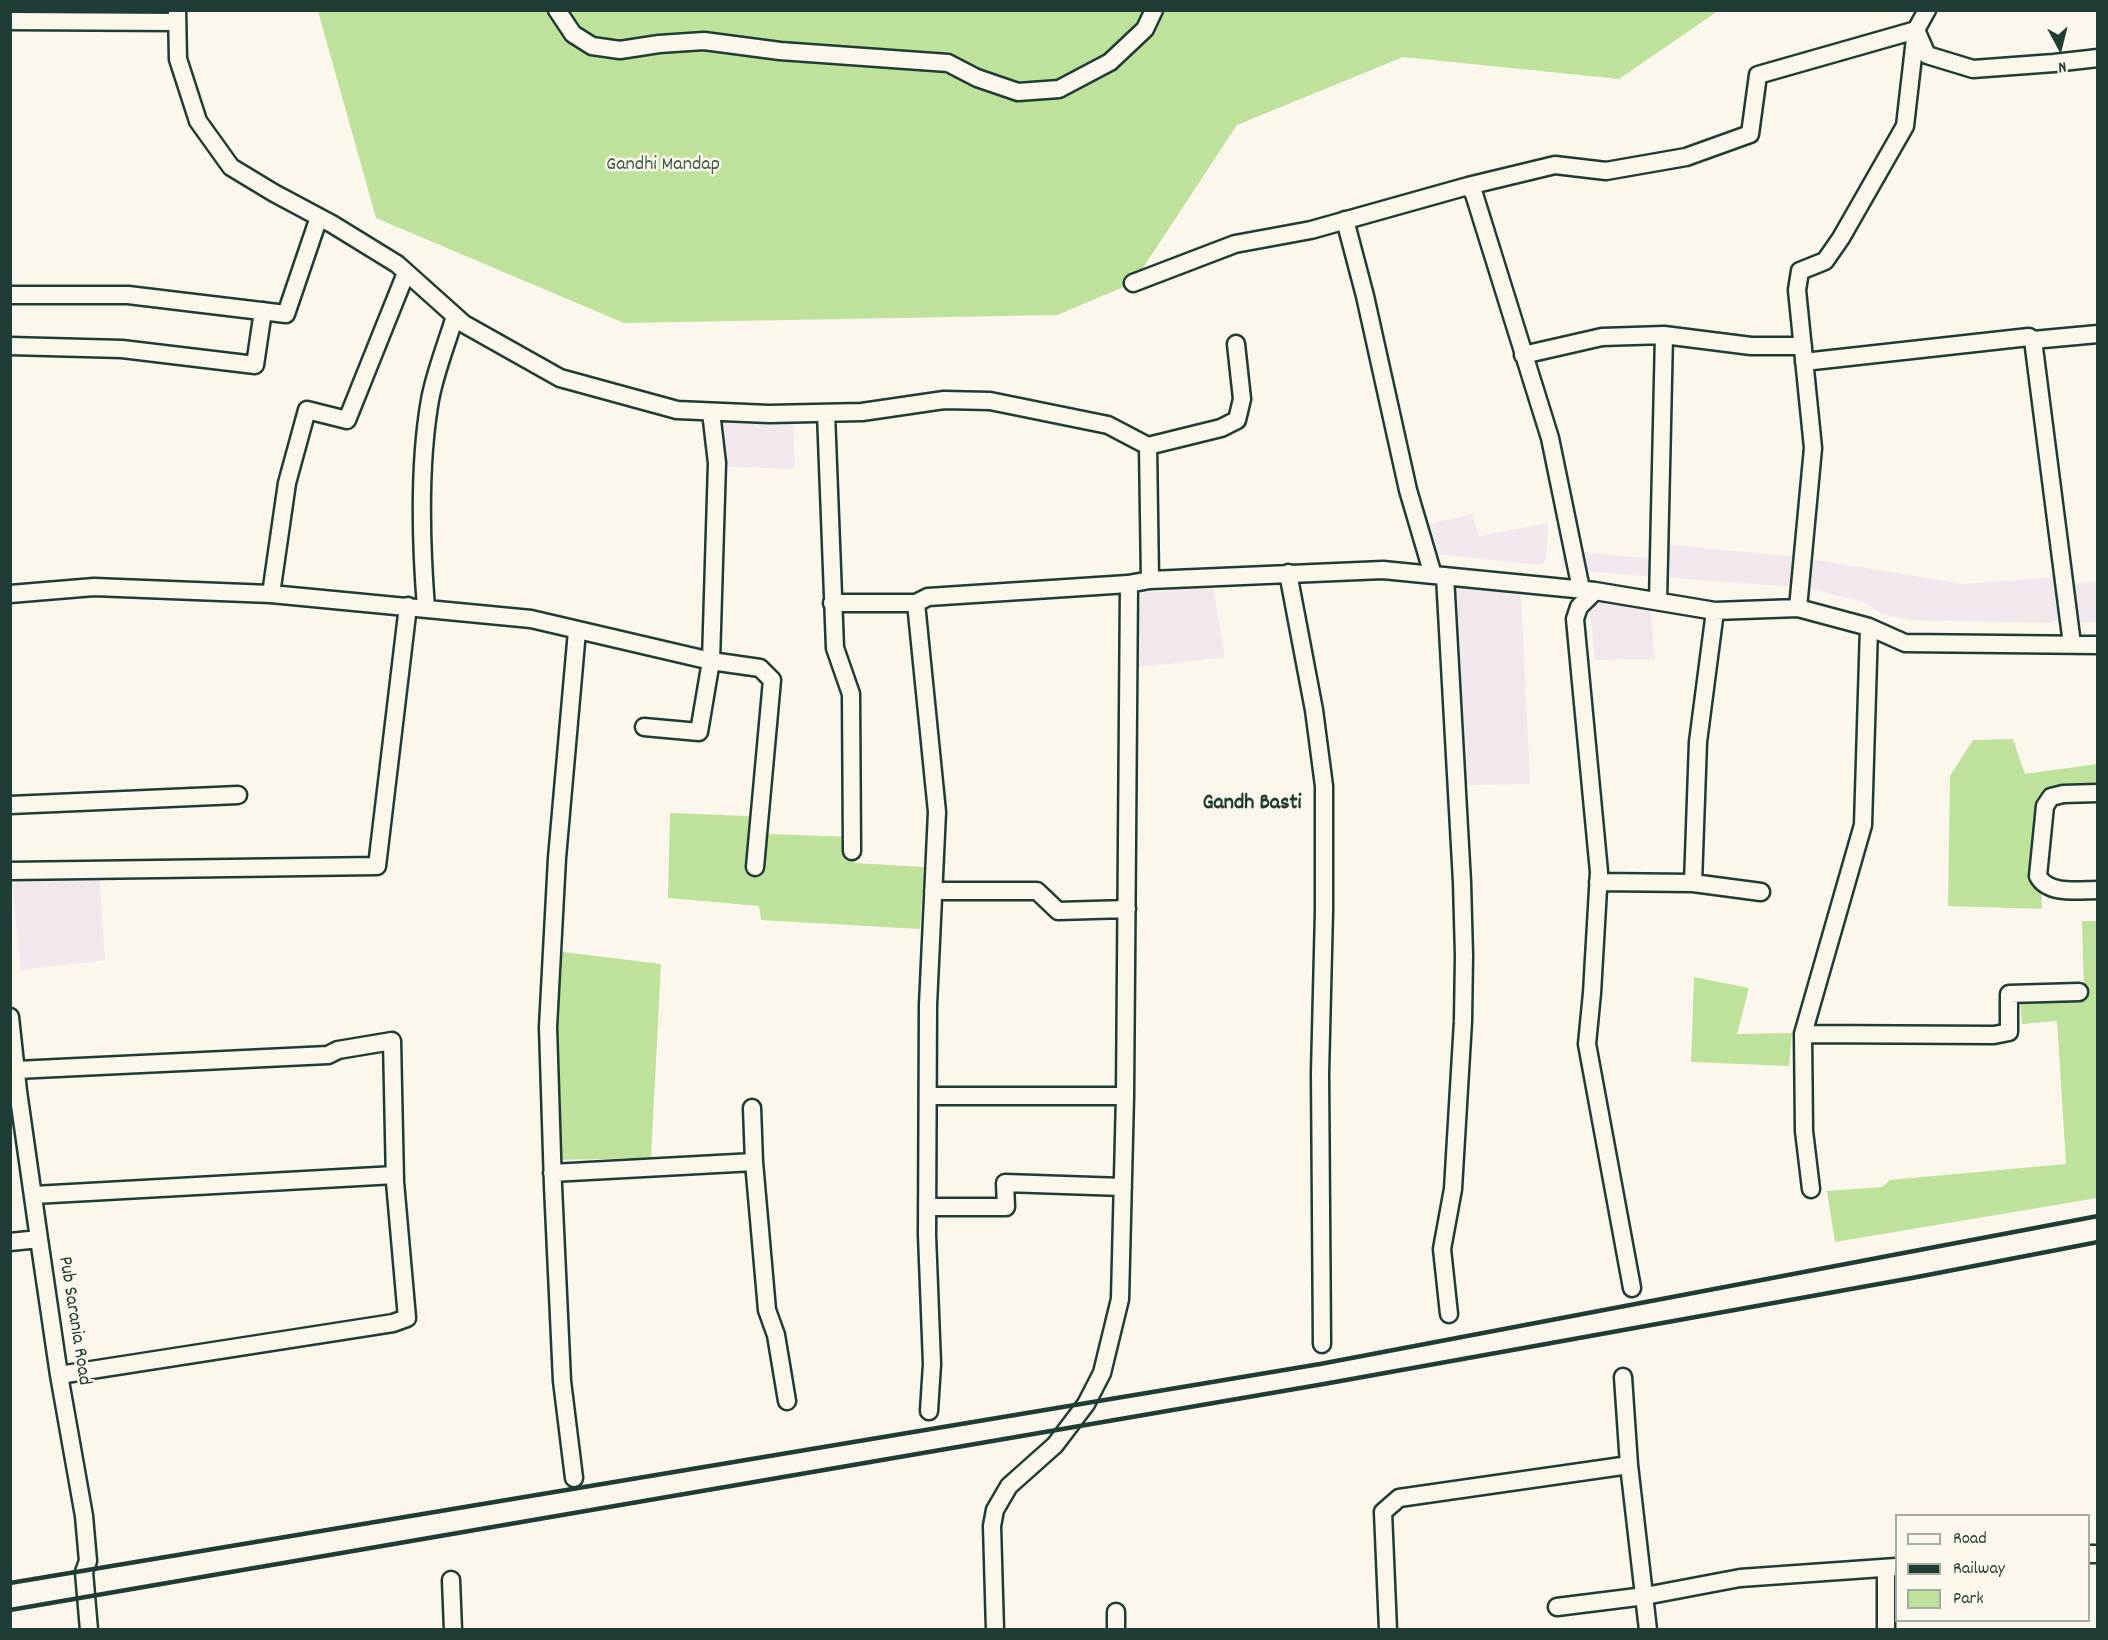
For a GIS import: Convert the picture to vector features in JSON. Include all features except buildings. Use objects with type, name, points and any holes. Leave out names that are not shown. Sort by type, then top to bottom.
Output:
[{"type":"street","points":[[557,10],[573,34],[592,46],[620,50],[658,44],[704,41],[780,51],[948,63],[977,78],[1018,92],[1059,89],[1110,62],[1145,29],[1154,10]]},
{"type":"street","points":[[1798,608],[1813,448],[1797,290],[1800,271],[1825,261],[1841,238],[1905,126],[1916,30],[1927,10]]},
{"type":"street","points":[[10,21],[177,16],[178,59],[198,121],[231,167],[397,264],[464,324],[560,378],[677,410],[769,414],[862,412],[944,400],[990,401],[1108,425],[1148,446],[1221,428],[1237,420],[1242,399],[1236,344]]},
{"type":"street","points":[[1916,30],[1927,55],[1973,69],[2097,58]]},
{"type":"street","points":[[1133,283],[1235,244],[1311,230],[1468,186],[1555,165],[1606,171],[1686,157],[1750,134],[1758,75],[1916,30]]},
{"type":"street","points":[[1468,186],[1474,194],[1550,438],[1588,590],[1575,620],[1598,882],[1587,1044],[1632,1288]]},
{"type":"street","points":[[10,295],[128,295],[286,314],[319,217]]},
{"type":"street","points":[[1345,220],[1365,296],[1408,490],[1439,575],[1462,882],[1464,956],[1463,1021],[1452,1189],[1442,1249],[1449,1314]]},
{"type":"street","points":[[271,594],[287,483],[307,410],[347,420],[406,273]]},
{"type":"street","points":[[10,346],[122,349],[255,365],[263,311]]},
{"type":"street","points":[[426,608],[422,561],[424,460],[428,419],[430,399],[455,315]]},
{"type":"street","points":[[1523,355],[1602,337],[1664,335],[1803,354],[2097,334]]},
{"type":"street","points":[[1658,601],[1664,335]]},
{"type":"street","points":[[2033,340],[2072,644]]},
{"type":"street","points":[[644,727],[699,732],[711,662],[717,463],[711,412]]},
{"type":"street","points":[[826,412],[835,648],[851,694],[852,851]]},
{"type":"street","points":[[1148,446],[1150,580]]},
{"type":"street","points":[[832,603],[916,603],[928,597],[1129,584],[1150,580],[1383,570],[1588,590],[1715,610],[1798,608],[1869,627],[1905,643],[2097,645]]},
{"type":"street","points":[[1288,573],[1314,710],[1324,786],[1320,1073],[1322,1344]]},
{"type":"street","points":[[995,1629],[992,1526],[995,1510],[1009,1486],[1055,1445],[1086,1404],[1102,1373],[1120,1299],[1125,1096],[1129,584]]},
{"type":"street","points":[[10,594],[94,587],[271,594],[408,606],[531,619],[711,662],[760,668],[771,680],[755,867]]},
{"type":"street","points":[[916,603],[937,812],[928,1005],[927,1207],[932,1364],[929,1411]]},
{"type":"street","points":[[10,871],[376,866],[408,606]]},
{"type":"street","points":[[1693,883],[1698,742],[1715,610]]},
{"type":"street","points":[[1811,1189],[1804,1131],[1803,1034],[1863,825],[1869,627]]},
{"type":"street","points":[[574,1478],[562,1381],[548,1027],[557,858],[577,631]]},
{"type":"street","points":[[2097,794],[2063,794],[2051,797],[2045,806],[2038,876],[2043,884],[2052,889],[2097,890]]},
{"type":"street","points":[[10,805],[237,795]]},
{"type":"street","points":[[1598,882],[1693,883],[1761,892]]},
{"type":"street","points":[[933,891],[1037,891],[1058,911],[1127,909]]},
{"type":"street","points":[[1803,1034],[1994,1035],[2009,1032],[2009,994],[2079,992]]},
{"type":"street","name":"Pub Sarania Road","points":[[10,1017],[12,1045],[59,1375],[84,1516],[88,1561],[84,1572],[89,1629]]},
{"type":"street","points":[[16,1070],[328,1055],[338,1050],[392,1041],[395,1176],[407,1318],[393,1323],[271,1343],[59,1375]]},
{"type":"street","points":[[928,1096],[1125,1096]]},
{"type":"street","points":[[752,1108],[754,1162],[767,1310],[776,1335],[788,1401]]},
{"type":"street","points":[[552,1173],[754,1162]]},
{"type":"street","points":[[34,1195],[395,1176]]},
{"type":"street","points":[[927,1207],[1006,1207],[1005,1183],[1123,1187]]},
{"type":"street","points":[[10,1242],[39,1239]]},
{"type":"street","points":[[1623,1377],[1629,1465],[1648,1629]]},
{"type":"street","points":[[1388,1629],[1383,1512],[1399,1498],[1629,1465]]},
{"type":"street","points":[[1557,1607],[1645,1596],[1740,1578],[1891,1568],[1886,1629]]},
{"type":"street","points":[[451,1580],[453,1629]]},
{"type":"street","points":[[1116,1612],[1116,1629]]},
{"type":"shaded area","points":[[714,419],[793,421],[795,469],[712,466]]},
{"type":"shaded area","points":[[1472,514],[1479,536],[1548,523],[1546,560],[1540,565],[1438,554],[1432,550],[1425,525]]},
{"type":"shaded area","points":[[1662,544],[1799,557],[1963,584],[2059,577],[2058,619],[2051,623],[1909,620],[1882,614],[1863,602],[1807,588],[1566,570],[1562,566],[1563,550],[1661,560]]},
{"type":"shaded area","points":[[2097,582],[2097,622],[2074,623],[2070,584]]},
{"type":"shaded area","points":[[1455,586],[1521,595],[1530,784],[1460,785],[1450,590]]},
{"type":"shaded area","points":[[1213,587],[1225,657],[1134,668],[1135,602],[1143,593]]},
{"type":"shaded area","points":[[1604,599],[1650,605],[1655,659],[1595,660],[1590,614],[1595,603]]},
{"type":"shaded area","points":[[99,877],[105,960],[21,970],[12,886],[17,881]]},
{"type":"green space","name":"Gandhi Mandap","points":[[318,11],[1718,11],[1619,79],[1403,57],[1237,125],[1133,283],[1057,315],[624,323],[376,218]]},
{"type":"green space","points":[[2013,739],[2025,774],[2097,764],[2097,791],[2050,795],[2041,887],[2042,909],[1948,906],[1950,776],[1973,740]]},
{"type":"green space","points":[[670,813],[749,816],[768,834],[853,837],[855,863],[924,867],[920,929],[761,920],[759,906],[668,898]]},
{"type":"green space","points":[[2082,921],[2097,921],[2097,1198],[1835,1242],[1827,1191],[1882,1187],[1890,1180],[2066,1164],[2057,1021],[2022,1024],[2020,995],[2084,993]]},
{"type":"green space","points":[[556,951],[661,964],[651,1158],[555,1160]]},
{"type":"green space","points":[[1694,977],[1749,988],[1737,1034],[1792,1033],[1789,1066],[1691,1062]]},
{"type":"railway","points":[[10,1583],[1320,1364],[2098,1216]]},
{"type":"railway","points":[[10,1610],[1324,1384],[1912,1278],[2098,1242]]},
{"type":"district","name":"Gandh Basti","points":[[1252,805]]}]
